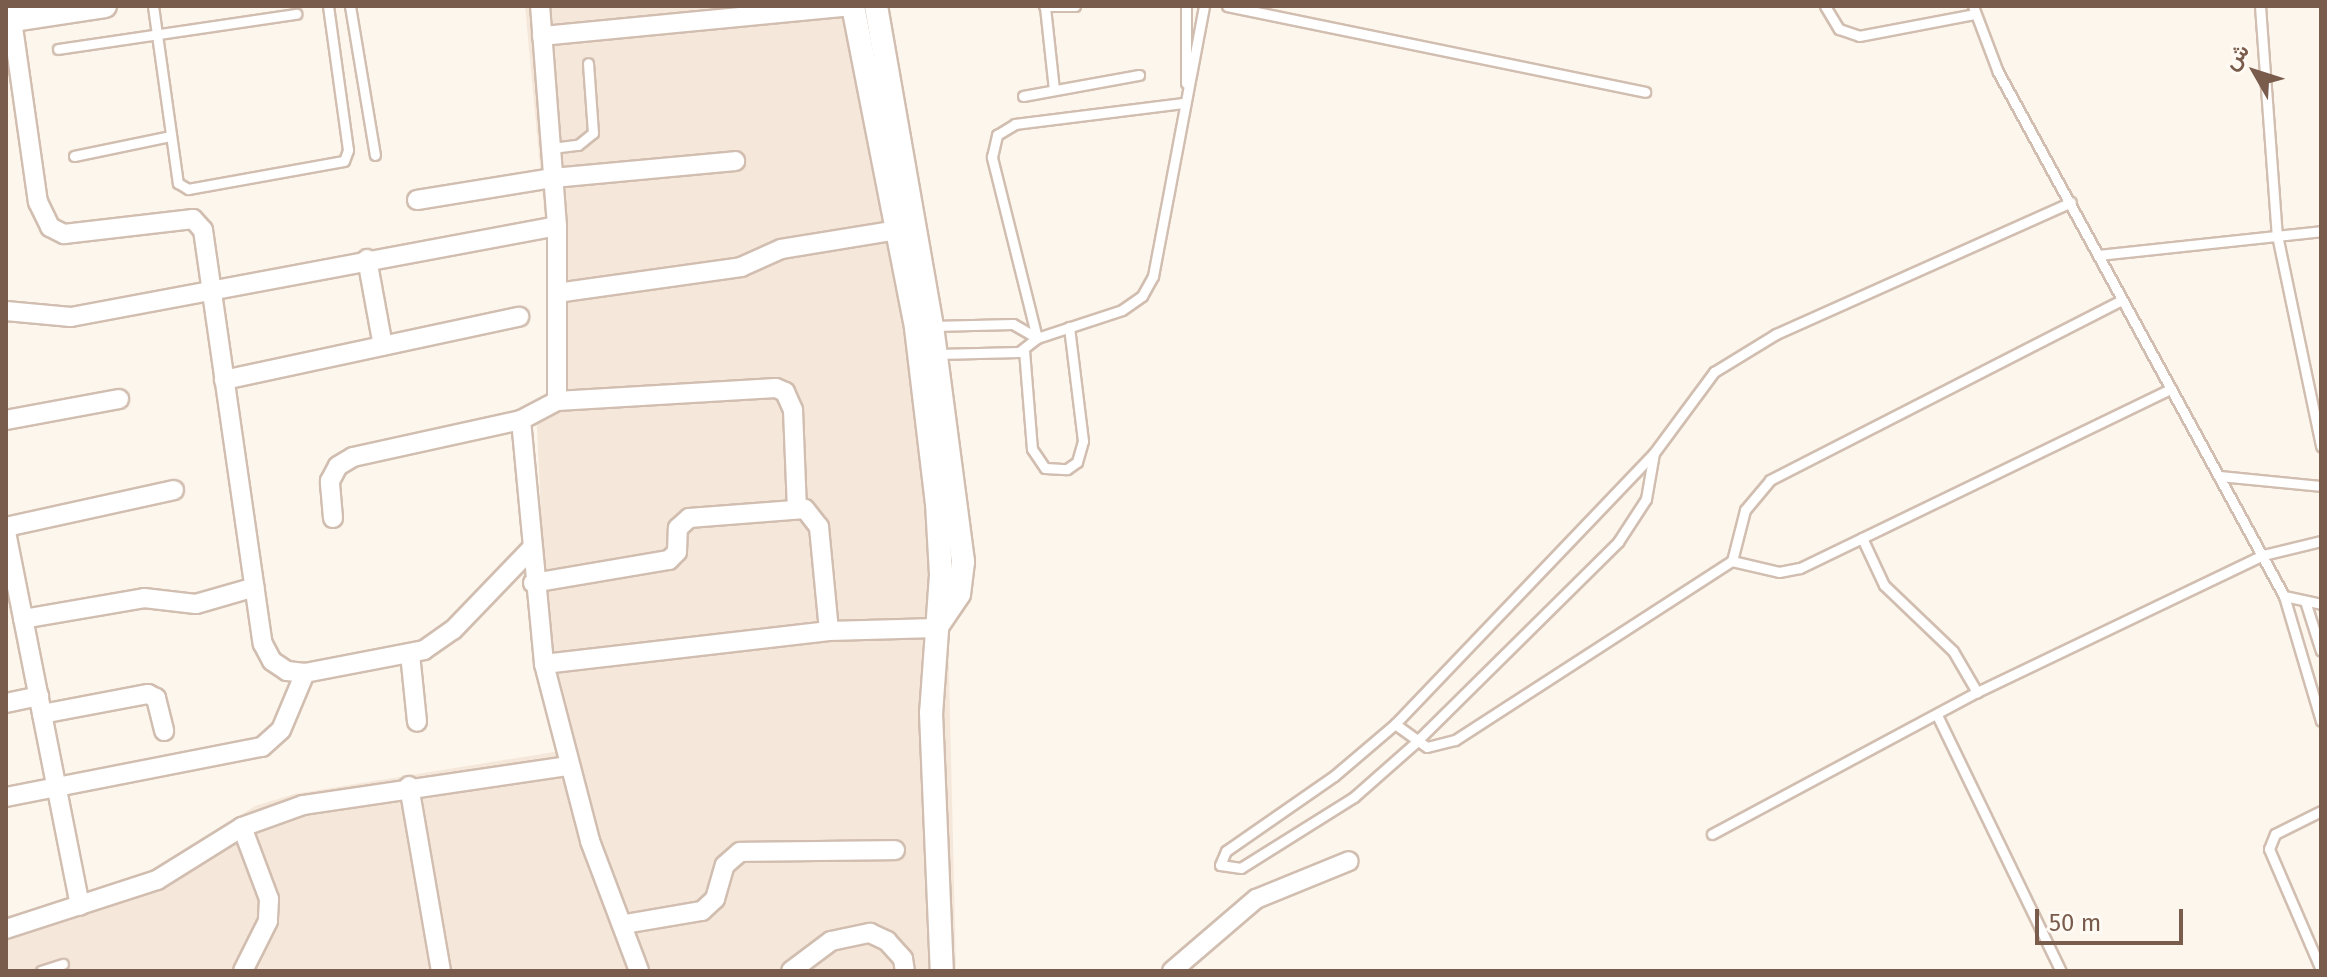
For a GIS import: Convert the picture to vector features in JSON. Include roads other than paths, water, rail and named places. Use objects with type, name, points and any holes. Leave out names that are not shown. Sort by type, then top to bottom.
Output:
[{"type":"street","points":[[105,6],[9,16],[41,216],[64,234],[193,219],[203,230],[263,644],[272,661],[287,671],[305,673],[410,654],[453,630],[530,550]]},
{"type":"street","points":[[540,6],[557,226],[557,401]]},
{"type":"street","points":[[542,36],[854,6],[898,230],[924,327],[935,354],[963,562],[959,594],[936,628]]},
{"type":"street","points":[[876,6],[924,327],[938,516],[931,713],[942,971]]},
{"type":"street","points":[[417,200],[553,178],[735,161]]},
{"type":"street","points":[[6,311],[71,317],[367,259],[557,226]]},
{"type":"street","points":[[557,293],[741,267],[781,249],[898,230]]},
{"type":"street","points":[[367,259],[383,346]]},
{"type":"street","points":[[224,380],[519,317]]},
{"type":"street","points":[[333,518],[330,481],[338,466],[353,457],[521,420],[557,401],[776,388],[785,392],[793,410],[797,509]]},
{"type":"street","points":[[6,420],[119,399]]},
{"type":"street","points":[[521,420],[533,583],[544,664],[568,766],[600,868],[625,924],[639,971]]},
{"type":"street","points":[[80,906],[6,530],[174,490]]},
{"type":"street","points":[[533,583],[669,560],[677,552],[678,528],[684,520],[797,509],[817,519],[829,631]]},
{"type":"street","points":[[23,619],[144,598],[196,604],[255,587]]},
{"type":"street","points":[[544,664],[829,631],[936,628]]},
{"type":"street","points":[[410,654],[417,722]]},
{"type":"street","points":[[6,797],[262,747],[281,730],[305,673]]},
{"type":"street","points":[[6,703],[40,705],[148,694],[156,698],[164,731]]},
{"type":"street","points":[[6,929],[157,880],[242,827],[330,798],[568,766]]},
{"type":"street","points":[[409,786],[441,971]]},
{"type":"street","points":[[242,827],[269,899],[268,921],[243,971]]},
{"type":"street","points":[[625,924],[702,911],[715,899],[725,865],[740,852],[895,850]]},
{"type":"street","points":[[1172,971],[1256,899],[1349,861]]},
{"type":"street","points":[[791,971],[831,941],[870,933],[887,941],[903,959],[905,971]]},
{"type":"lane","points":[[153,6],[178,183],[184,189],[341,164],[348,150],[328,6]]},
{"type":"lane","points":[[350,6],[375,155]]},
{"type":"lane","points":[[1054,90],[1044,6],[1075,6]]},
{"type":"lane","points":[[935,354],[1024,350],[1037,338],[1122,310],[1148,287],[1186,86],[1186,6]]},
{"type":"lane","points":[[1186,86],[1198,55],[1204,6]]},
{"type":"lane","points":[[1227,6],[1645,92]]},
{"type":"lane","points":[[1825,6],[1839,29],[1859,36],[1974,10],[1998,72],[2284,596],[2321,721]]},
{"type":"lane","points":[[2260,6],[2277,235],[2321,446]]},
{"type":"lane","points":[[58,49],[296,14]]},
{"type":"lane","points":[[552,148],[578,145],[593,133],[588,63]]},
{"type":"lane","points":[[1023,96],[1139,75]]},
{"type":"lane","points":[[1037,338],[992,157],[997,135],[1015,124],[1183,103]]},
{"type":"lane","points":[[74,156],[171,136]]},
{"type":"lane","points":[[1654,453],[1646,499],[1618,542],[1415,743],[1354,797],[1241,868],[1220,865],[1226,851],[1334,776],[1395,724],[1654,453],[1714,372],[1741,352],[2071,202]]},
{"type":"lane","points":[[2098,255],[2321,231]]},
{"type":"lane","points":[[1395,724],[1415,743],[1439,747],[1455,740],[1732,561],[1745,510],[1770,480],[2122,300]]},
{"type":"lane","points":[[924,327],[1013,324],[1037,338]]},
{"type":"lane","points":[[1024,350],[1032,449],[1045,468],[1067,469],[1077,462],[1083,441],[1069,327]]},
{"type":"lane","points":[[1732,561],[1779,572],[1800,568],[2171,389]]},
{"type":"lane","points":[[2219,476],[2321,486]]},
{"type":"lane","points":[[1862,538],[1884,585],[1953,651],[1977,692]]},
{"type":"lane","points":[[1712,834],[1977,692],[2263,555],[2321,541]]},
{"type":"lane","points":[[2284,596],[2321,604]]},
{"type":"lane","points":[[2305,601],[2321,651]]},
{"type":"lane","points":[[1937,715],[2061,971]]},
{"type":"lane","points":[[2321,811],[2275,834],[2269,849],[2321,970]]},
{"type":"lane","points":[[41,971],[63,964]]}]
